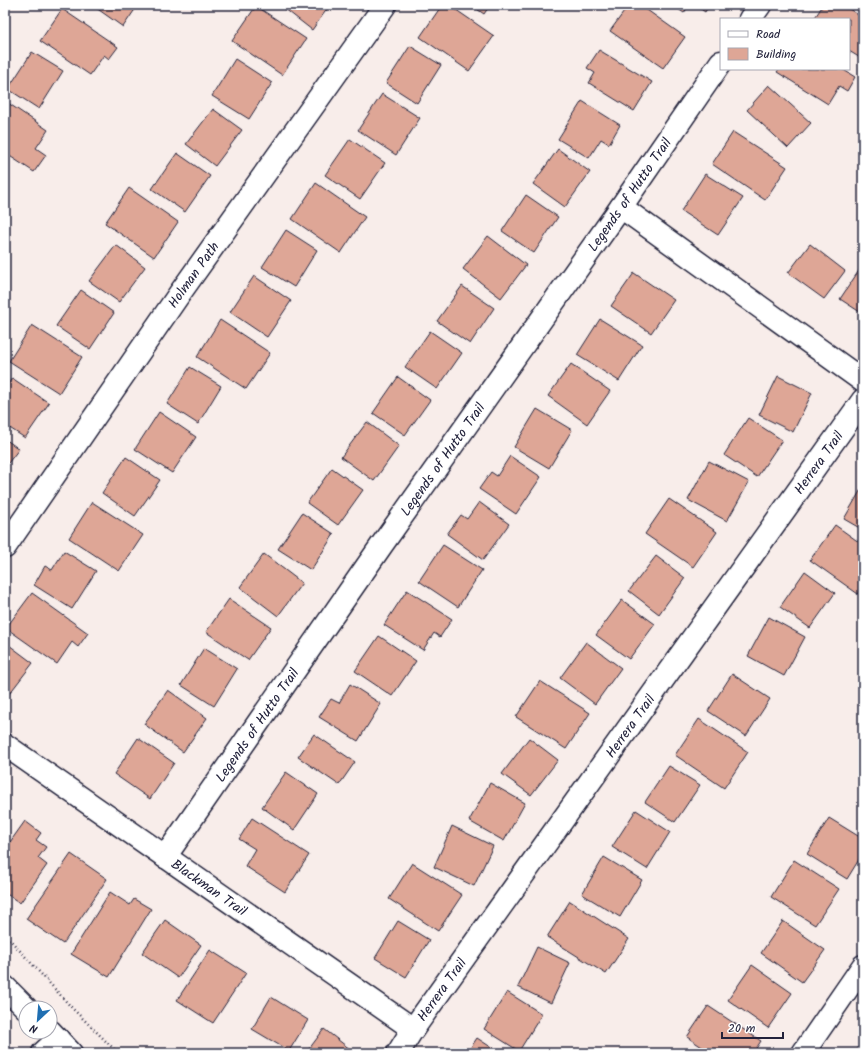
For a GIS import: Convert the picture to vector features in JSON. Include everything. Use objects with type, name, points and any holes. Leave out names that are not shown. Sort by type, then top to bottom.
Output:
[{"type":"street","name":"Holman Path","points":[[5,547],[180,293],[385,5]]},
{"type":"street","points":[[751,18],[760,5]]},
{"type":"street","name":"Legends of Hutto Trail","points":[[165,857],[386,539],[622,207],[720,63]]},
{"type":"street","points":[[622,207],[863,381]]},
{"type":"street","name":"Herrera Trail","points":[[398,1053],[413,1029],[863,400]]},
{"type":"street","name":"Blackman Trail","points":[[5,745],[413,1029]]},
{"type":"street","points":[[803,1053],[863,966]]},
{"type":"street","points":[[5,987],[18,1000]]},
{"type":"path","points":[[5,937],[12,942],[72,1008],[118,1053]]},
{"type":"building","points":[[92,5],[138,5],[123,27]]},
{"type":"building","points":[[280,5],[330,5],[312,30]]},
{"type":"building","points":[[442,5],[449,5],[494,36],[469,71],[420,37]]},
{"type":"building","points":[[471,5],[490,5],[484,14]]},
{"type":"building","points":[[629,5],[640,5],[685,37],[663,68],[610,31]]},
{"type":"building","points":[[672,5],[689,5],[684,13]]},
{"type":"building","points":[[695,5],[709,5],[705,12]]},
{"type":"building","points":[[823,5],[843,5],[863,18],[862,59],[850,52],[850,18],[815,18]]},
{"type":"building","points":[[256,6],[306,39],[282,75],[232,41]]},
{"type":"building","points":[[62,9],[118,47],[109,59],[104,55],[90,75],[40,41]]},
{"type":"building","points":[[410,46],[441,65],[417,103],[386,83]]},
{"type":"building","points":[[599,50],[652,82],[634,111],[589,83],[595,73],[587,68]]},
{"type":"building","points":[[32,52],[63,71],[39,109],[8,89]]},
{"type":"building","points":[[235,59],[272,83],[249,119],[212,96]]},
{"type":"building","points":[[778,70],[844,70],[855,77],[847,91],[839,86],[828,104],[777,72]]},
{"type":"building","points":[[769,85],[811,123],[788,148],[747,110]]},
{"type":"building","points":[[382,94],[420,118],[396,155],[358,130]]},
{"type":"building","points":[[5,101],[48,130],[36,148],[46,155],[34,172],[5,153]]},
{"type":"building","points":[[582,101],[620,125],[609,144],[601,139],[589,158],[558,139]]},
{"type":"building","points":[[213,109],[242,130],[215,166],[186,144]]},
{"type":"building","points":[[733,132],[787,167],[765,200],[712,164]]},
{"type":"building","points":[[350,139],[385,163],[360,199],[325,175]]},
{"type":"building","points":[[558,149],[590,172],[565,207],[533,184]]},
{"type":"building","points":[[177,153],[210,176],[185,212],[152,189]]},
{"type":"building","points":[[705,174],[743,198],[718,235],[681,211]]},
{"type":"building","points":[[316,183],[365,217],[341,253],[292,219]]},
{"type":"building","points":[[129,188],[178,222],[154,257],[105,223]]},
{"type":"building","points":[[526,195],[558,217],[534,253],[502,231]]},
{"type":"building","points":[[286,230],[317,250],[294,287],[262,267]]},
{"type":"building","points":[[488,236],[526,265],[501,298],[463,269]]},
{"type":"building","points":[[810,244],[845,271],[824,299],[788,273]]},
{"type":"building","points":[[116,245],[145,267],[119,302],[89,281]]},
{"type":"building","points":[[862,266],[863,267],[863,314],[840,299]]},
{"type":"building","points":[[634,273],[674,300],[651,333],[611,306]]},
{"type":"building","points":[[254,276],[291,301],[267,337],[230,312]]},
{"type":"building","points":[[462,286],[494,308],[470,344],[437,321]]},
{"type":"building","points":[[81,290],[114,313],[90,349],[56,326]]},
{"type":"building","points":[[600,319],[642,345],[619,381],[577,355]]},
{"type":"building","points":[[220,320],[270,353],[246,389],[197,357]]},
{"type":"building","points":[[32,325],[82,357],[59,393],[9,361]]},
{"type":"building","points":[[430,331],[462,353],[437,389],[405,367]]},
{"type":"building","points":[[571,364],[610,391],[587,424],[548,396]]},
{"type":"building","points":[[190,367],[221,386],[198,424],[167,404]]},
{"type":"building","points":[[778,376],[812,393],[793,432],[759,415]]},
{"type":"building","points":[[398,377],[430,400],[405,435],[373,413]]},
{"type":"building","points":[[12,378],[49,403],[25,438],[5,425],[5,389]]},
{"type":"building","points":[[537,409],[572,430],[549,468],[514,447]]},
{"type":"building","points":[[159,412],[196,437],[172,473],[135,449]]},
{"type":"building","points":[[748,418],[782,440],[757,477],[724,455]]},
{"type":"building","points":[[367,422],[399,446],[374,481],[341,457]]},
{"type":"building","points":[[5,439],[19,449],[5,467]]},
{"type":"building","points":[[510,456],[541,477],[516,514],[479,489],[491,472],[497,476]]},
{"type":"building","points":[[126,457],[160,480],[135,516],[102,493]]},
{"type":"building","points":[[709,461],[749,482],[727,521],[688,500]]},
{"type":"building","points":[[332,468],[363,490],[338,525],[307,503]]},
{"type":"building","points":[[863,486],[863,530],[844,519]]},
{"type":"building","points":[[669,499],[717,532],[693,567],[645,534]]},
{"type":"building","points":[[92,502],[143,535],[119,571],[69,538]]},
{"type":"building","points":[[479,502],[509,524],[483,560],[447,534],[461,515],[467,519]]},
{"type":"building","points":[[302,513],[334,534],[311,570],[278,549]]},
{"type":"building","points":[[835,525],[863,545],[863,588],[858,594],[810,560]]},
{"type":"building","points":[[443,545],[482,570],[458,607],[419,581]]},
{"type":"building","points":[[64,551],[96,571],[72,609],[34,585],[45,566],[52,570]]},
{"type":"building","points":[[264,554],[302,583],[278,616],[240,587]]},
{"type":"building","points":[[656,556],[685,578],[659,614],[629,591]]},
{"type":"building","points":[[805,571],[835,593],[810,628],[780,607]]},
{"type":"building","points":[[407,590],[452,619],[440,637],[434,633],[423,650],[384,625]]},
{"type":"building","points":[[32,593],[88,633],[78,647],[72,642],[57,664],[6,628]]},
{"type":"building","points":[[229,599],[271,627],[248,660],[206,632]]},
{"type":"building","points":[[622,600],[655,624],[629,659],[596,635]]},
{"type":"building","points":[[769,617],[805,637],[784,676],[748,656]]},
{"type":"building","points":[[379,636],[416,661],[392,696],[355,671]]},
{"type":"building","points":[[5,642],[33,663],[6,698],[5,697]]},
{"type":"building","points":[[586,642],[621,668],[595,704],[560,678]]},
{"type":"building","points":[[204,648],[237,669],[214,706],[181,685]]},
{"type":"building","points":[[732,674],[770,699],[746,736],[708,711]]},
{"type":"building","points":[[540,681],[590,713],[566,749],[516,717]]},
{"type":"building","points":[[350,684],[381,704],[358,741],[319,717],[331,699],[339,703]]},
{"type":"building","points":[[168,690],[207,718],[183,752],[144,724]]},
{"type":"building","points":[[699,719],[748,752],[724,788],[675,755]]},
{"type":"building","points":[[314,734],[355,762],[339,785],[298,757]]},
{"type":"building","points":[[138,738],[174,763],[150,799],[114,774]]},
{"type":"building","points":[[529,738],[558,760],[531,795],[502,774]]},
{"type":"building","points":[[669,766],[700,785],[675,822],[645,802]]},
{"type":"building","points":[[286,772],[318,794],[294,830],[262,807]]},
{"type":"building","points":[[490,783],[525,803],[504,841],[469,821]]},
{"type":"building","points":[[636,810],[670,832],[647,869],[612,847]]},
{"type":"building","points":[[252,818],[309,855],[285,892],[245,866],[255,849],[239,839]]},
{"type":"building","points":[[829,818],[863,839],[863,853],[847,879],[807,854]]},
{"type":"building","points":[[25,821],[41,833],[36,840],[46,847],[38,858],[47,865],[20,903],[5,893],[5,849]]},
{"type":"building","points":[[452,826],[493,846],[474,886],[434,867]]},
{"type":"building","points":[[71,854],[107,879],[63,944],[26,919]]},
{"type":"building","points":[[604,857],[642,880],[620,917],[582,894]]},
{"type":"building","points":[[794,860],[839,889],[815,925],[771,897]]},
{"type":"building","points":[[412,863],[462,895],[438,931],[389,899]]},
{"type":"building","points":[[110,892],[130,905],[134,899],[151,909],[109,977],[71,954]]},
{"type":"building","points":[[570,901],[629,939],[606,974],[547,937]]},
{"type":"building","points":[[165,920],[201,945],[178,978],[142,953]]},
{"type":"building","points":[[398,921],[429,940],[406,977],[375,958]]},
{"type":"building","points":[[783,921],[825,950],[802,982],[761,953]]},
{"type":"building","points":[[537,947],[570,963],[551,1003],[518,987]]},
{"type":"building","points":[[210,950],[246,973],[213,1023],[177,1000]]},
{"type":"building","points":[[752,965],[792,993],[768,1028],[728,1000]]},
{"type":"building","points":[[507,992],[542,1014],[519,1051],[484,1029]]},
{"type":"building","points":[[271,997],[308,1020],[289,1051],[252,1029]]},
{"type":"building","points":[[708,1006],[761,1041],[753,1053],[711,1053],[687,1037]]},
{"type":"building","points":[[324,1029],[355,1053],[306,1053]]},
{"type":"building","points":[[477,1038],[500,1053],[467,1053]]}]
